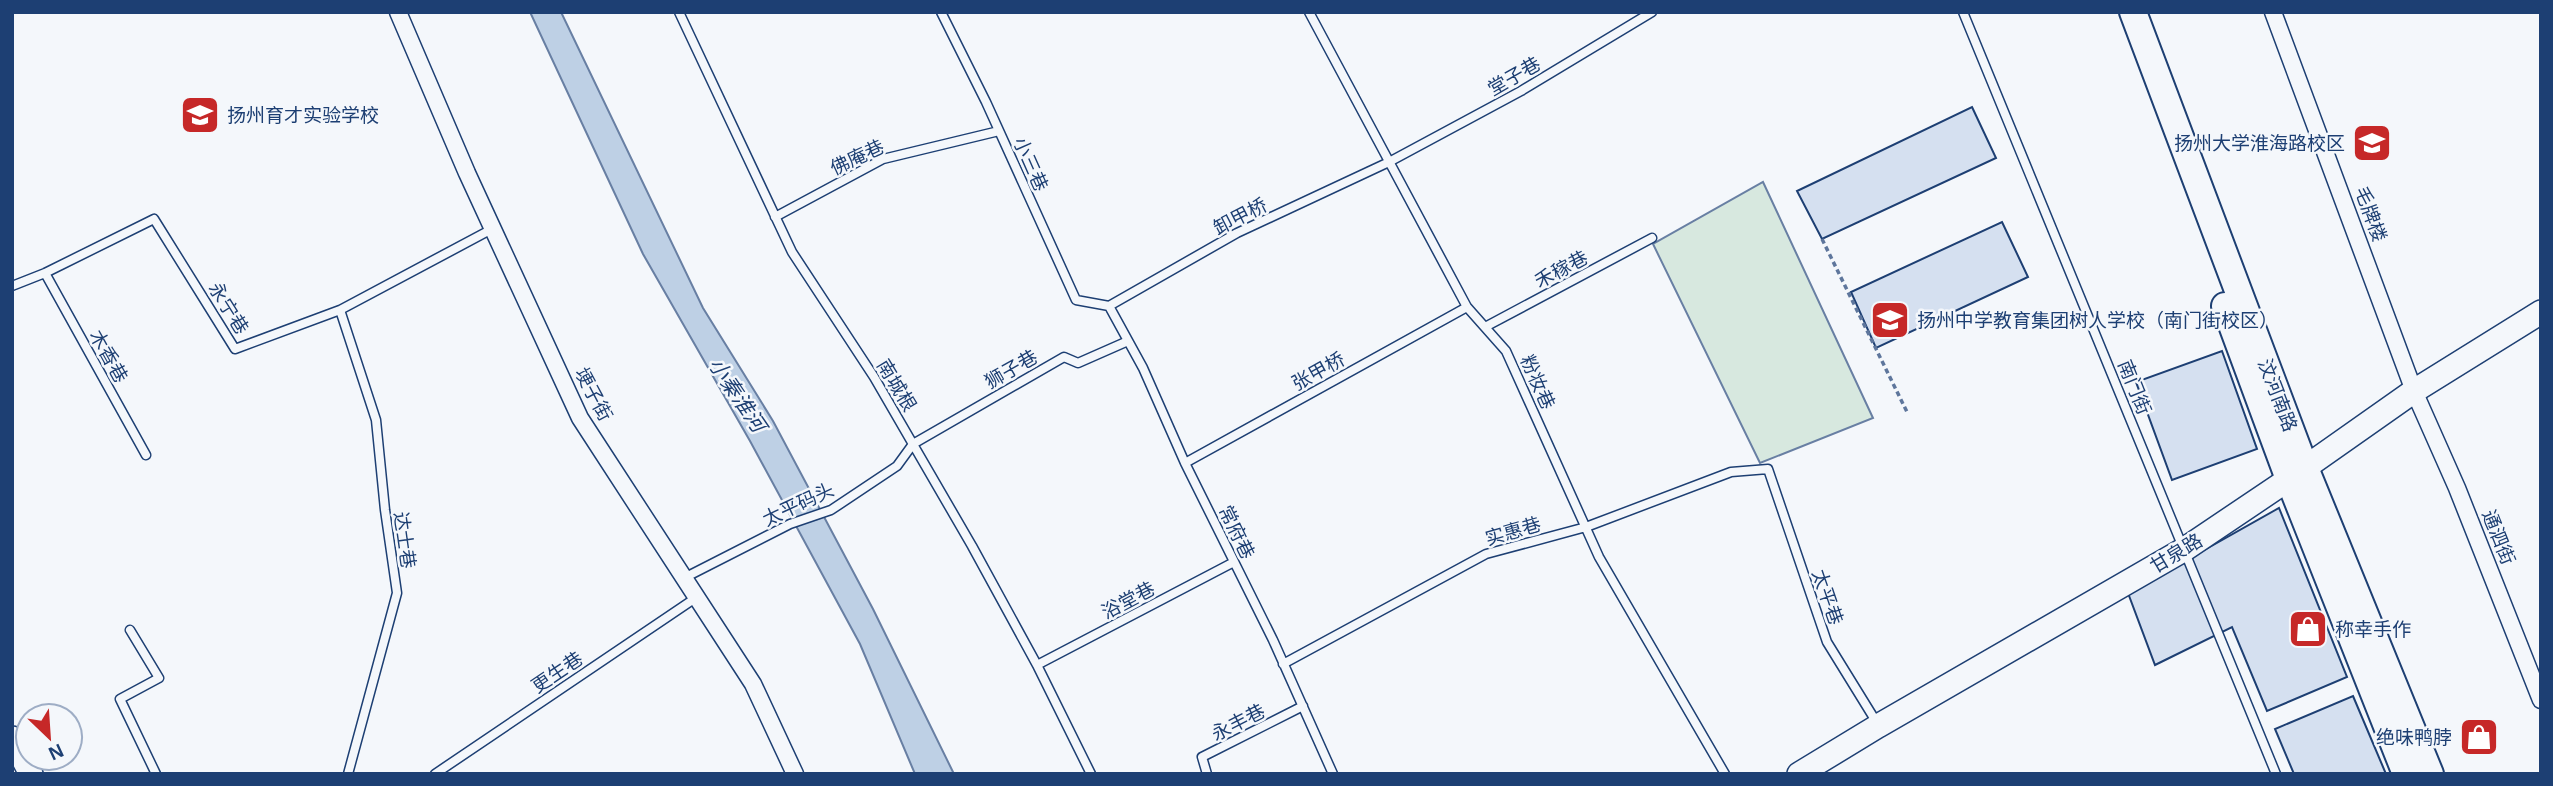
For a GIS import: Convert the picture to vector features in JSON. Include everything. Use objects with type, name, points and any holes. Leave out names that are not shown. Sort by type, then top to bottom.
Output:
[{"type":"main road","name":"汶河南路","points":[[2116,12],[2297,474],[2430,774]]},
{"type":"main road","name":"汶河南路","points":[[2133,12],[2406,774]]},
{"type":"street","name":"埂子街","points":[[398,12],[492,229],[580,418],[753,684],[795,774]]},
{"type":"street","name":"毛牌楼","points":[[2273,12],[2414,391]]},
{"type":"street","name":"甘泉路","points":[[1799,774],[2185,549],[2414,391],[2541,312]]},
{"type":"street","name":"通泗街","points":[[2414,391],[2457,488],[2541,700]]},
{"type":"street","points":[[12,738],[31,774]]},
{"type":"lane","name":"南城根","points":[[679,12],[792,252],[874,377],[913,444],[1037,665],[1090,774]]},
{"type":"lane","name":"小三巷","points":[[941,12],[1076,300],[1110,306]]},
{"type":"lane","name":"粉妆巷","points":[[1309,12],[1467,307],[1506,351],[1599,556],[1724,774]]},
{"type":"lane","name":"堂子巷","points":[[1389,162],[1521,91],[1652,12]]},
{"type":"lane","name":"南门街","points":[[1963,12],[2276,774]]},
{"type":"lane","name":"佛庵巷","points":[[775,217],[883,159],[999,131]]},
{"type":"lane","name":"卸甲桥","points":[[1110,306],[1237,233],[1389,162]]},
{"type":"lane","name":"永宁巷","points":[[45,273],[154,219],[235,349],[340,310],[492,229]]},
{"type":"lane","name":"禾稼巷","points":[[1485,327],[1652,238]]},
{"type":"lane","points":[[12,286],[45,273]]},
{"type":"lane","name":"木香巷","points":[[45,273],[146,455]]},
{"type":"lane","name":"常府巷","points":[[1110,306],[1283,664],[1333,774]]},
{"type":"lane","name":"张甲桥","points":[[1185,463],[1467,307]]},
{"type":"lane","name":"达士巷","points":[[340,310],[376,420],[397,593],[348,774]]},
{"type":"lane","name":"狮子巷","points":[[913,444],[1064,357],[1078,363],[1128,341]]},
{"type":"lane","name":"太平码头","points":[[684,578],[790,524],[831,510],[897,466],[913,444]]},
{"type":"lane","name":"实惠巷","points":[[1283,664],[1486,554],[1586,527],[1731,472],[1768,469]]},
{"type":"lane","name":"太平巷","points":[[1768,469],[1827,642],[1878,726]]},
{"type":"lane","name":"浴堂巷","points":[[1037,665],[1234,562]]},
{"type":"lane","name":"更生巷","points":[[435,774],[697,597]]},
{"type":"lane","points":[[130,629],[159,678],[120,699],[156,774]]},
{"type":"lane","name":"永丰巷","points":[[1208,774],[1202,757],[1303,706]]},
{"type":"path","points":[[1822,239],[1907,412]]},
{"type":"shaded area","points":[[1763,182],[1873,418],[1760,463],[1653,244]]},
{"type":"water","name":"小秦淮河","points":[[530,12],[561,12],[703,308],[773,421],[873,609],[954,774],[915,774],[860,644],[750,441],[643,254]]},
{"type":"building","points":[[1972,107],[1996,158],[1822,239],[1797,191]]},
{"type":"building","points":[[2002,222],[2028,277],[1876,348],[1851,292]]},
{"type":"building","points":[[2222,351],[2257,449],[2172,480],[2136,382]]},
{"type":"building","points":[[2279,508],[2347,677],[2267,711],[2232,627],[2155,665],[2128,593]]},
{"type":"building","points":[[2353,696],[2386,774],[2294,774],[2275,729]]},
{"type":"place","name":"扬州育才实验学校","points":[[200,115]]},
{"type":"place","name":"扬州大学淮海路校区","points":[[2372,143]]},
{"type":"place","name":"扬州中学教育集团树人学校（南门街校区）","points":[[1890,320]]},
{"type":"place","name":"称幸手作","points":[[2308,629]]},
{"type":"place","name":"绝味鸭脖","points":[[2479,737]]}]
